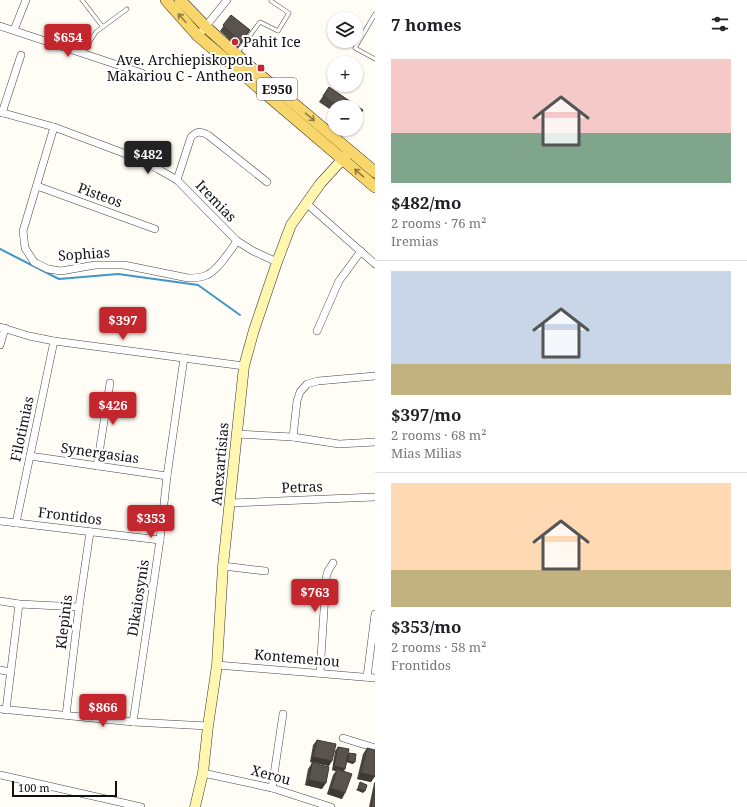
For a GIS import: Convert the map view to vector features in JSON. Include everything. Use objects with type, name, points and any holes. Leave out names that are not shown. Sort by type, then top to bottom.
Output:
[{"type":"main road","name":"E950","points":[[166,0],[198,36],[375,187]]},
{"type":"main road","name":"E950","points":[[180,0],[206,27],[236,54],[375,172]]},
{"type":"street","points":[[14,30],[26,0]]},
{"type":"street","points":[[198,36],[227,0]]},
{"type":"street","points":[[0,26],[142,73]]},
{"type":"street","points":[[1,113],[21,55]]},
{"type":"street","name":"Iremias","points":[[1,113],[54,127],[134,157],[177,180],[237,241],[252,251],[277,262]]},
{"type":"street","name":"Sophias","points":[[54,127],[23,231],[25,248],[34,262],[48,269],[61,271],[95,265],[124,265],[188,278],[198,278],[208,275],[216,268],[237,241]]},
{"type":"street","points":[[177,180],[191,137],[196,132],[202,132],[208,135],[267,182]]},
{"type":"street","name":"Anexartisias","points":[[195,807],[203,773],[208,726],[218,665],[223,566],[244,366],[254,330],[291,225],[320,184],[350,151]]},
{"type":"street","name":"Pisteos","points":[[36,186],[155,229]]},
{"type":"street","points":[[306,203],[375,264]]},
{"type":"street","points":[[317,331],[339,281],[361,251]]},
{"type":"street","points":[[0,345],[2,328],[54,341],[244,366]]},
{"type":"street","name":"Filotimias","points":[[16,523],[54,341]]},
{"type":"street","name":"Dikaiosynis","points":[[133,722],[160,540],[167,476],[184,358]]},
{"type":"street","points":[[293,437],[297,401],[300,392],[307,384],[318,381],[375,376]]},
{"type":"street","points":[[97,466],[110,383]]},
{"type":"street","points":[[236,434],[293,437],[339,444],[375,442]]},
{"type":"street","name":"Synergasias","points":[[30,456],[167,476]]},
{"type":"street","name":"Petras","points":[[230,503],[375,497]]},
{"type":"street","name":"Frontidos","points":[[0,521],[160,540]]},
{"type":"street","name":"Klepinis","points":[[66,715],[90,532]]},
{"type":"street","points":[[320,673],[326,578],[333,563]]},
{"type":"street","points":[[223,566],[265,572]]},
{"type":"street","points":[[0,601],[19,604],[79,607]]},
{"type":"street","points":[[19,604],[11,672],[3,710],[133,722],[208,726]]},
{"type":"street","points":[[371,678],[375,614]]},
{"type":"street","name":"Kontemenou","points":[[218,665],[371,678]]},
{"type":"street","points":[[0,670],[11,672]]},
{"type":"street","points":[[272,788],[283,714]]},
{"type":"street","points":[[343,738],[375,748]]},
{"type":"street","name":"Xerou","points":[[203,773],[272,788],[331,807]]},
{"type":"street","points":[[0,776],[122,805],[141,807]]},
{"type":"lane","points":[[82,0],[102,26]]},
{"type":"lane","points":[[236,54],[260,22],[278,31],[289,13],[271,1]]},
{"type":"lane","points":[[82,53],[90,39],[102,26],[127,9]]},
{"type":"lane","points":[[375,14],[355,48],[375,59]]},
{"type":"building","points":[[231,15],[250,30],[241,43],[223,25]]},
{"type":"building","points":[[327,90],[327,92],[336,92],[348,100],[328,100],[323,96]]},
{"type":"building","points":[[317,740],[336,744],[332,761],[313,757]]},
{"type":"building","points":[[338,747],[349,749],[345,769],[334,766]]},
{"type":"building","points":[[367,748],[375,750],[375,776],[361,773]]},
{"type":"building","points":[[349,753],[356,754],[355,762],[348,761]]},
{"type":"building","points":[[312,763],[329,767],[326,783],[309,780]]},
{"type":"building","points":[[337,769],[352,774],[345,793],[331,788]]},
{"type":"building","points":[[360,782],[367,785],[365,791],[358,788]]},
{"type":"building","points":[[375,788],[375,807],[371,807]]},
{"type":"waterway","points":[[0,249],[59,279],[118,274],[198,285],[240,315]]},
{"type":"place","name":"Pahit Ice","points":[[235,42]]},
{"type":"place","name":"Ave. Archiepiskopou Makariou C - Antheon","points":[[261,68]]}]
